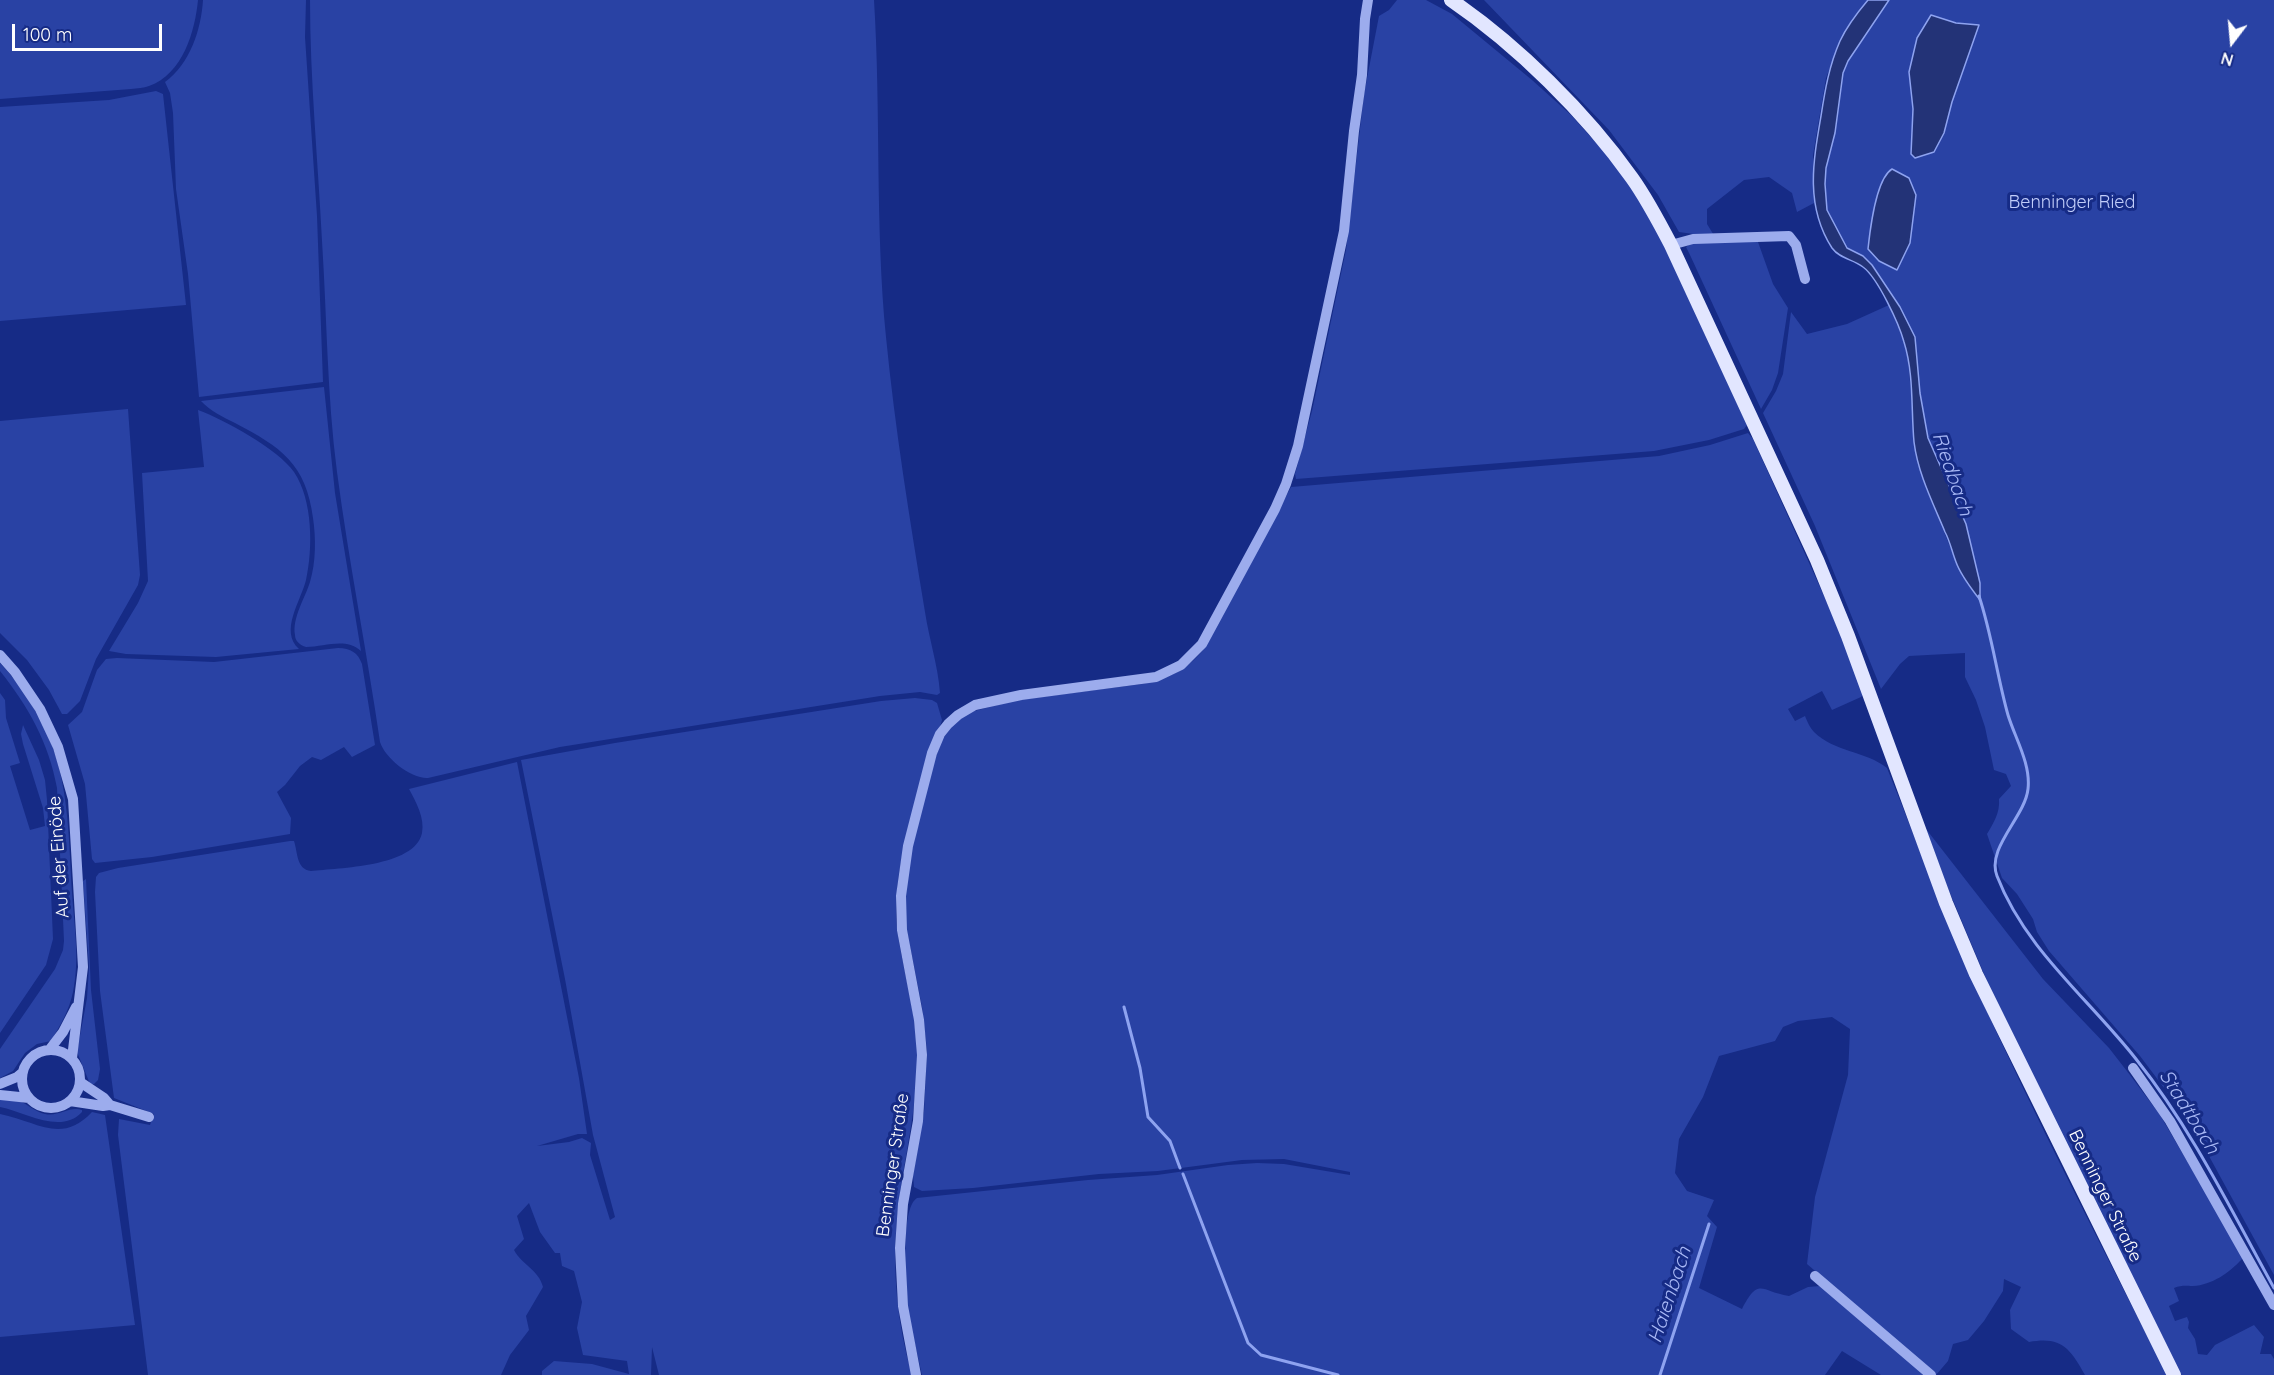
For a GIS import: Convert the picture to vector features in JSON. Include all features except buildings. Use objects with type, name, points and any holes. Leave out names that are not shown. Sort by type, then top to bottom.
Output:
[{"type":"main road","name":"Benninger Straße","points":[[1451,0],[1471,13],[1518,53],[1590,125],[1633,179],[1671,245],[1817,560],[1848,636],[1958,931],[2004,1033],[2174,1375]]},
{"type":"street","name":"Benninger Straße","points":[[916,1375],[905,1321],[900,1279],[902,1218],[918,1121],[922,1074],[919,1020],[907,959],[901,908],[905,864],[932,753],[940,734],[948,724],[966,710],[989,701],[1145,680],[1182,665],[1202,644],[1275,509],[1286,484],[1301,436],[1340,252],[1362,75],[1365,19],[1369,0]]},
{"type":"street","points":[[1671,245],[1693,239],[1789,236],[1796,245],[1805,279]]},
{"type":"street","name":"Auf der Einöde","points":[[0,655],[15,672],[40,709],[65,766],[73,799],[83,967],[77,1004]]},
{"type":"street","points":[[50,1049],[63,1032],[77,1004]]},
{"type":"street","points":[[72,1058],[78,1019],[77,1004]]},
{"type":"street","points":[[0,1084],[17,1077],[23,1072],[31,1058],[50,1049],[62,1051],[72,1058],[79,1069],[80,1082],[77,1093],[64,1105],[49,1108],[29,1098],[0,1095]]},
{"type":"street","points":[[2133,1068],[2169,1121],[2274,1305]]},
{"type":"street","points":[[23,1072],[22,1083],[29,1098]]},
{"type":"street","points":[[80,1082],[104,1098],[110,1105]]},
{"type":"street","points":[[70,1101],[110,1105],[149,1117]]},
{"type":"street","points":[[1815,1276],[1931,1375]]},
{"type":"green space","points":[[0,0],[198,0],[194,25],[179,62],[161,80],[147,87],[0,99]]},
{"type":"green space","points":[[203,0],[306,0],[305,37],[317,216],[323,382],[199,397],[188,274],[176,189],[173,113],[170,93],[165,82],[181,66],[193,46],[200,23]]},
{"type":"green space","points":[[310,0],[874,0],[880,253],[886,337],[908,509],[940,693],[937,695],[920,692],[880,696],[560,747],[428,778],[414,775],[387,755],[380,742],[347,540],[334,443],[313,90]]},
{"type":"green space","points":[[1397,0],[1426,0],[1452,14],[1571,115],[1617,166],[1654,224],[1747,425],[1744,429],[1709,440],[1654,451],[1296,479],[1295,474],[1312,411],[1346,250],[1364,94],[1379,16],[1389,10]]},
{"type":"green space","points":[[1484,0],[1868,0],[1853,19],[1840,42],[1826,78],[1813,155],[1814,203],[1797,212],[1792,193],[1769,177],[1744,180],[1707,209],[1707,224],[1715,237],[1679,232],[1658,195],[1609,130]]},
{"type":"green space","name":"Benninger Ried","points":[[1883,0],[2274,0],[2274,1275],[2192,1125],[2140,1056],[2049,951],[2017,894],[2002,878],[1987,834],[1997,813],[1999,799],[2011,786],[2006,774],[1994,770],[1985,727],[1965,677],[1965,653],[1909,656],[1881,689],[1815,526],[1763,413],[1783,374],[1791,312],[1807,334],[1847,324],[1889,305],[1904,342],[1908,360],[1917,457],[1925,486],[1963,578],[1958,506],[1928,438],[1908,323],[1886,287],[1847,250],[1822,212],[1824,151],[1843,73]]},
{"type":"green space","points":[[156,91],[163,94],[186,305],[0,321],[0,107],[109,100]]},
{"type":"green space","points":[[1693,242],[1758,242],[1773,284],[1788,308],[1778,373],[1772,390],[1761,409],[1686,247]]},
{"type":"green space","points":[[324,387],[335,493],[361,651],[348,644],[306,647],[297,641],[295,622],[310,582],[315,550],[310,499],[304,484],[289,459],[278,449],[266,440],[217,414],[201,401]]},
{"type":"green space","points":[[128,409],[140,575],[138,585],[96,659],[80,701],[67,714],[62,714],[49,690],[27,660],[0,633],[0,421]]},
{"type":"green space","points":[[198,410],[236,428],[264,445],[286,463],[300,483],[308,510],[310,554],[306,580],[291,625],[293,642],[299,649],[216,657],[126,654],[109,651],[138,603],[148,581],[142,473],[204,467]]},
{"type":"green space","points":[[1748,433],[1753,439],[1829,607],[1864,693],[1861,697],[1832,710],[1822,691],[1788,709],[1795,721],[1805,716],[1813,730],[1822,739],[1879,762],[1887,768],[1951,929],[1997,1033],[2068,1180],[2167,1375],[2085,1375],[2063,1346],[2049,1341],[2029,1342],[2011,1329],[2010,1310],[2021,1287],[2004,1279],[2003,1291],[1984,1321],[1968,1340],[1953,1344],[1948,1361],[1936,1375],[1807,1264],[1815,1197],[1848,1075],[1850,1029],[1832,1017],[1798,1021],[1783,1027],[1775,1041],[1719,1056],[1703,1097],[1679,1139],[1675,1173],[1687,1191],[1714,1200],[1707,1216],[1717,1227],[1699,1288],[1742,1309],[1757,1289],[1789,1296],[1808,1287],[1820,1286],[1925,1375],[1881,1375],[1842,1351],[1825,1375],[922,1375],[909,1315],[905,1266],[908,1216],[917,1198],[1257,1163],[1284,1164],[1350,1175],[1350,1172],[1284,1159],[1242,1160],[1158,1171],[1099,1174],[973,1188],[922,1191],[914,1187],[913,1175],[924,1112],[927,1050],[922,1007],[906,926],[908,865],[930,773],[942,740],[951,727],[962,717],[974,711],[1017,700],[1142,684],[1168,676],[1183,668],[1203,650],[1291,487],[1659,456],[1710,445]]},
{"type":"green space","points":[[338,648],[353,652],[362,664],[375,745],[352,757],[344,747],[321,760],[312,757],[300,766],[277,792],[291,818],[290,834],[152,857],[95,863],[92,859],[85,784],[68,725],[82,712],[97,670],[106,659],[214,662]]},
{"type":"green space","points":[[0,663],[24,692],[37,714],[53,748],[58,765],[67,819],[76,954],[75,980],[71,999],[51,1041],[37,1044],[25,1053],[13,1071],[0,1078],[0,1049],[55,969],[63,950],[64,941],[57,788],[43,740],[20,698],[0,671]]},
{"type":"green space","points":[[0,693],[5,700],[6,718],[20,763],[10,766],[30,830],[45,826],[43,808],[23,744],[21,734],[23,725],[39,760],[45,780],[53,939],[46,965],[0,1033]]},
{"type":"green space","points":[[915,698],[932,700],[937,703],[942,720],[906,839],[897,888],[898,937],[917,1043],[916,1089],[897,1218],[895,1258],[899,1317],[912,1375],[659,1375],[652,1347],[651,1375],[542,1375],[542,1371],[554,1361],[592,1364],[629,1374],[627,1361],[583,1355],[577,1328],[582,1302],[574,1271],[562,1266],[560,1253],[555,1253],[540,1232],[529,1203],[517,1216],[524,1239],[514,1250],[538,1276],[543,1287],[526,1316],[529,1330],[510,1355],[501,1375],[148,1375],[118,1135],[119,1119],[150,1125],[154,1114],[114,1098],[100,991],[95,892],[96,877],[99,873],[290,841],[294,841],[298,860],[306,870],[374,864],[406,853],[416,844],[422,833],[421,816],[409,789],[517,762],[579,1078],[587,1134],[578,1134],[537,1146],[582,1138],[591,1143],[590,1155],[610,1220],[615,1217],[593,1135],[565,979],[521,760],[881,701]]},
{"type":"green space","points":[[1926,829],[2043,979],[2109,1048],[2160,1115],[2242,1255],[2242,1259],[2237,1264],[2213,1281],[2174,1288],[2179,1301],[2169,1306],[2175,1321],[2187,1317],[2188,1328],[2195,1339],[2198,1354],[2207,1355],[2215,1345],[2254,1325],[2264,1337],[2260,1354],[2271,1354],[2274,1359],[2274,1375],[2180,1375],[1987,981]]},
{"type":"green space","points":[[86,879],[91,990],[100,1069],[98,1080],[94,1084],[90,1084],[77,1052],[87,998],[89,967],[83,881]]},
{"type":"green space","points":[[0,1098],[19,1101],[38,1112],[50,1115],[73,1109],[82,1110],[82,1112],[73,1119],[53,1122],[0,1107]]},
{"type":"green space","points":[[92,1112],[105,1115],[135,1325],[0,1337],[0,1114],[59,1129],[81,1122]]},
{"type":"water","points":[[1868,0],[1889,0],[1848,61],[1843,73],[1835,133],[1826,168],[1827,210],[1847,248],[1863,256],[1872,265],[1900,307],[1915,337],[1920,393],[1928,438],[1966,524],[1980,583],[1980,600],[1958,567],[1919,465],[1914,442],[1909,366],[1898,324],[1869,273],[1859,264],[1832,248],[1823,232],[1815,200],[1814,167],[1830,69],[1843,35]]},
{"type":"water","points":[[1931,15],[1956,23],[1979,25],[1952,102],[1944,133],[1934,152],[1915,158],[1911,154],[1913,109],[1909,72],[1917,38]]},
{"type":"water","points":[[1892,169],[1909,178],[1916,195],[1910,243],[1897,270],[1879,261],[1868,249],[1878,194],[1886,175]]},
{"type":"waterway","name":"Riedbach","points":[[1979,596],[2008,715],[2025,761],[2028,780],[2025,800],[1997,855],[1995,865],[1997,876],[2009,902],[2041,950],[2118,1037],[2175,1113],[2210,1170],[2274,1288]]},
{"type":"waterway","points":[[1124,1007],[1140,1068],[1148,1117],[1170,1141],[1180,1168]]},
{"type":"waterway","points":[[1183,1174],[1248,1343],[1261,1355],[1338,1375]]},
{"type":"waterway","name":"Haienbach","points":[[1660,1375],[1709,1224]]},
{"type":"water label","name":"Stadtbach","points":[[2189,1112]]}]
